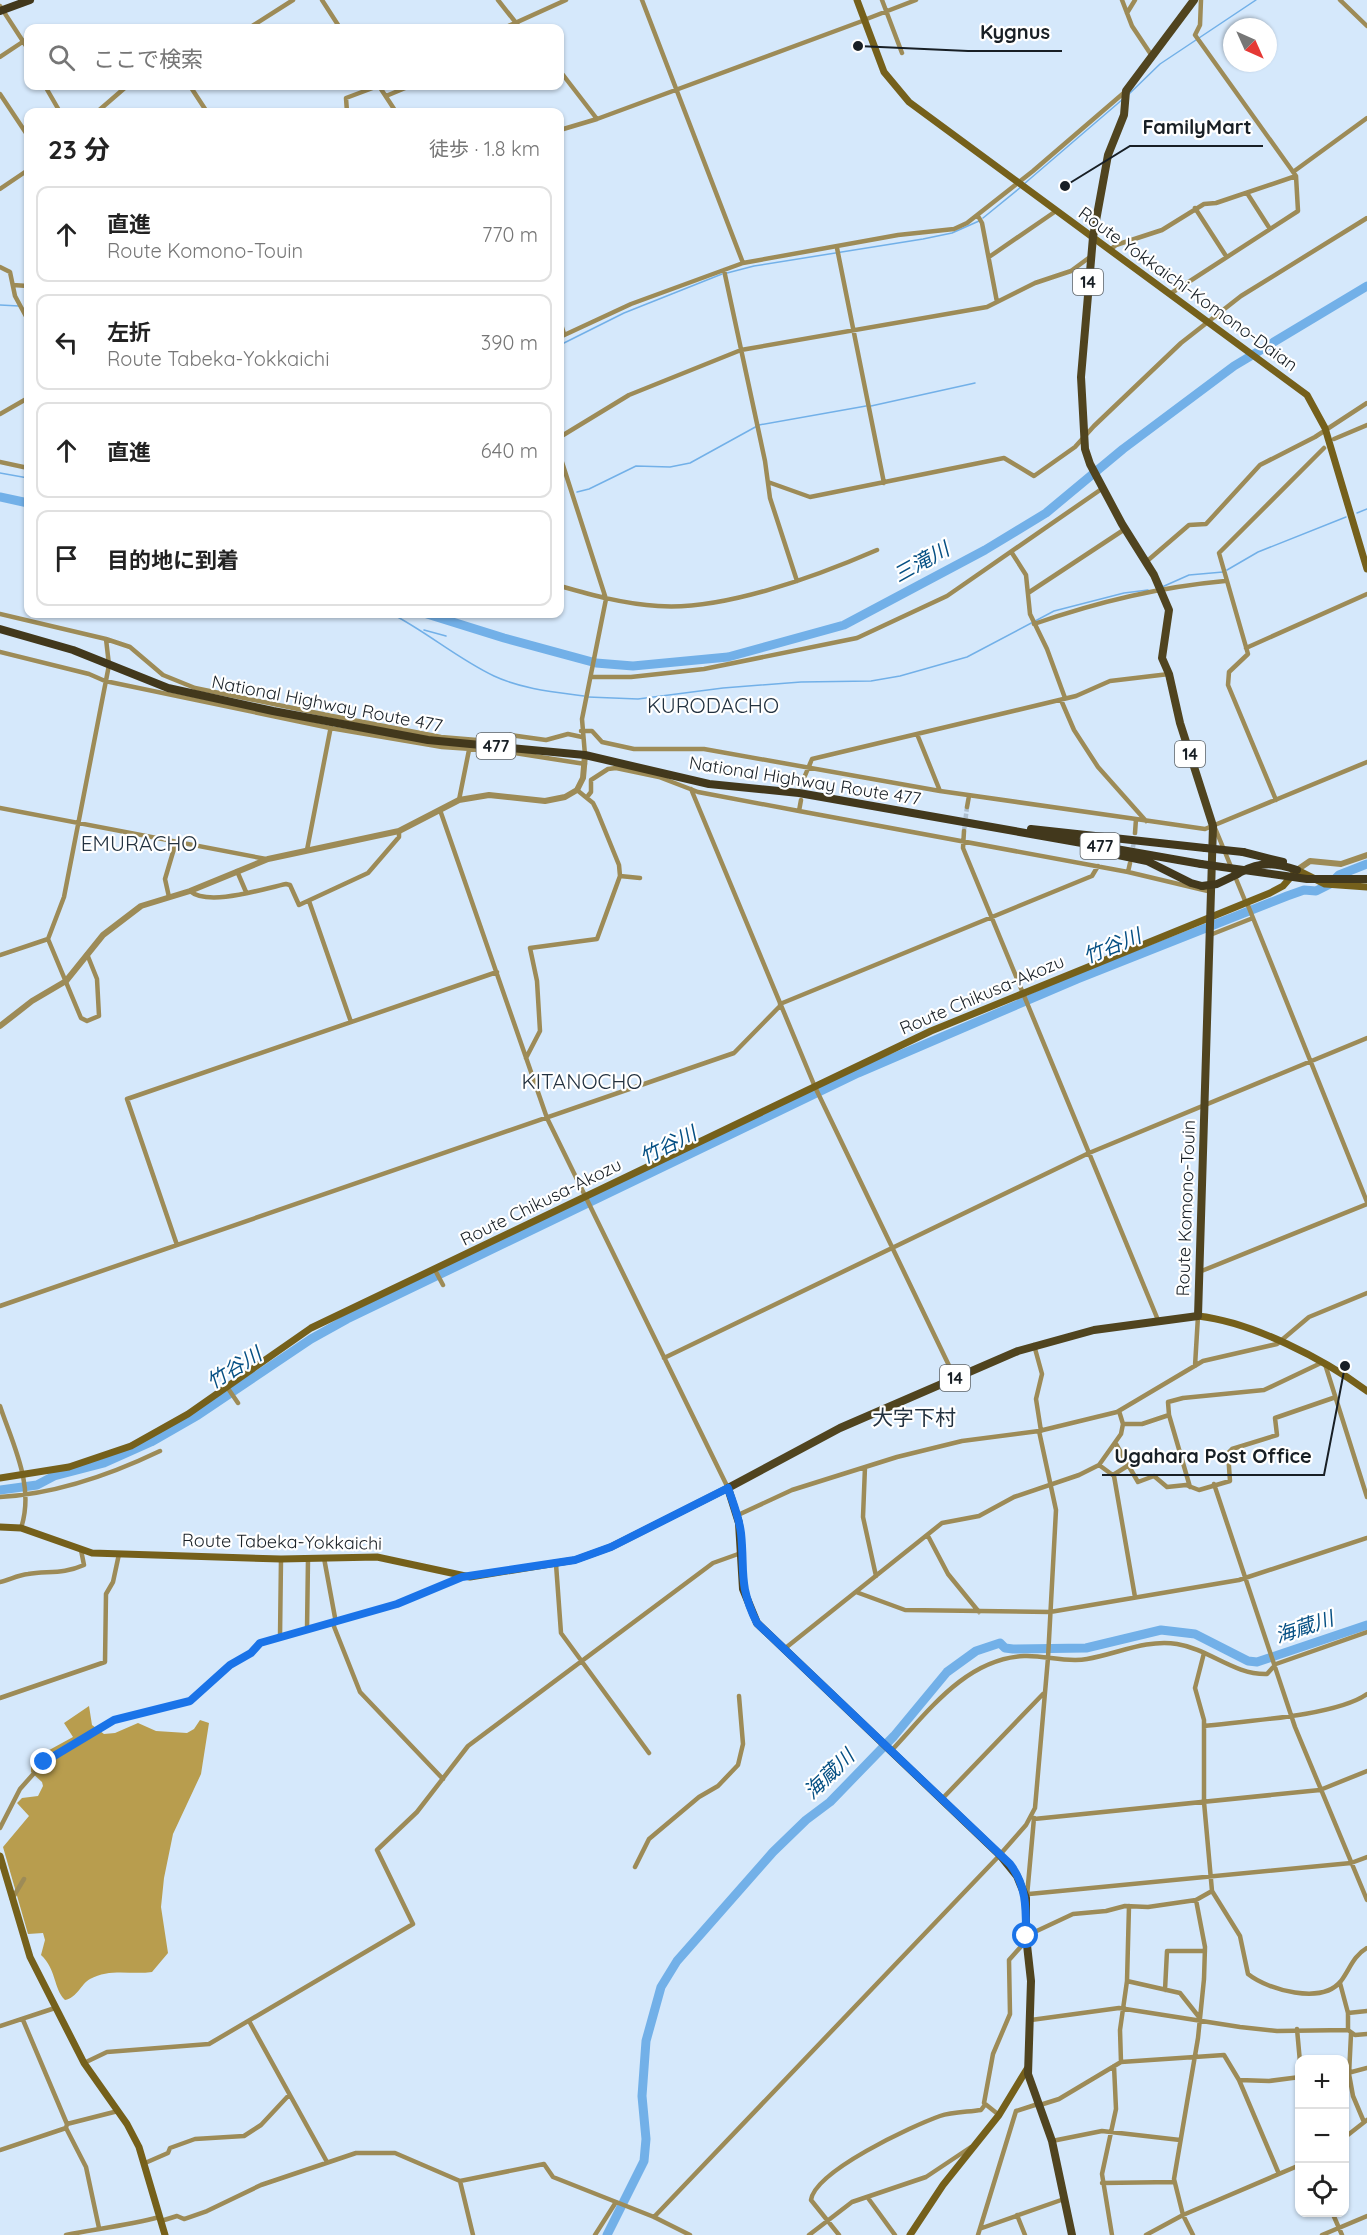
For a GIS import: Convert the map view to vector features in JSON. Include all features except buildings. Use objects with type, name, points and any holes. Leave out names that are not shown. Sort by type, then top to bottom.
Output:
[{"type":"highway","points":[[2,9],[30,0]]},
{"type":"highway","name":"National Highway Route 477","points":[[0,629],[73,650],[168,688],[331,725],[439,741],[585,755],[710,784],[799,793],[1201,864],[1307,879],[1367,879]]},
{"type":"highway","points":[[1000,827],[1052,830],[1243,852],[1271,857],[1297,870]]},
{"type":"highway","points":[[1000,827],[1147,861],[1191,883],[1202,886],[1217,884],[1262,864],[1277,864],[1297,870]]},
{"type":"main road","name":"Route Yokkaichi-Komono-Daian","points":[[857,0],[884,72],[897,91],[1307,395],[1325,428],[1367,570]]},
{"type":"main road","name":"Route Komono-Touin","points":[[728,1488],[840,1428],[1034,1345],[1094,1330],[1198,1316],[1213,826],[1180,723],[1162,650],[1169,610],[1161,589],[1090,464],[1085,449],[1081,377],[1090,257],[1108,155],[1124,115],[1126,96],[1152,56],[1194,0]]},
{"type":"main road","name":"Route Chikusa-Akozu","points":[[0,1479],[24,1478],[69,1467],[131,1446],[188,1414],[311,1329],[436,1271],[931,1030],[1247,904],[1283,886],[1297,870]]},
{"type":"main road","points":[[1297,870],[1336,887],[1367,887]]},
{"type":"main road","points":[[1198,1316],[1223,1320],[1280,1342],[1323,1364],[1367,1391]]},
{"type":"main road","points":[[728,1488],[738,1515],[742,1589],[757,1623],[1000,1855],[1014,1870],[1027,1896],[1026,1938],[1031,1981],[1028,2069],[1052,2141],[1072,2235]]},
{"type":"main road","name":"Route Tabeka-Yokkaichi","points":[[0,1527],[21,1528],[81,1551],[281,1559],[394,1559],[462,1577],[556,1564],[611,1547],[728,1488]]},
{"type":"main road","points":[[0,1857],[30,1957],[84,2063],[134,2135],[145,2163],[165,2235]]},
{"type":"main road","points":[[910,2235],[943,2185],[999,2115],[1028,2069]]},
{"type":"street","points":[[255,24],[293,0]]},
{"type":"street","points":[[322,0],[337,24]]},
{"type":"street","points":[[498,0],[515,22]]},
{"type":"street","points":[[511,24],[566,0]]},
{"type":"street","points":[[642,0],[678,89],[709,180],[743,263]]},
{"type":"street","points":[[882,0],[902,53]]},
{"type":"street","points":[[564,129],[597,119],[916,0]]},
{"type":"street","points":[[1122,0],[1132,26],[1152,56]]},
{"type":"street","points":[[1126,13],[1135,0]]},
{"type":"street","points":[[1170,294],[1298,211],[1294,174],[1196,36],[1200,25],[1201,0]]},
{"type":"street","points":[[1341,0],[1367,26]]},
{"type":"street","points":[[0,57],[24,41],[2,9]]},
{"type":"street","points":[[564,76],[597,119]]},
{"type":"street","points":[[47,90],[58,108]]},
{"type":"street","points":[[102,108],[122,90]]},
{"type":"street","points":[[193,90],[204,108]]},
{"type":"street","points":[[347,108],[346,98],[368,90]]},
{"type":"street","points":[[382,90],[394,108]]},
{"type":"street","points":[[386,96],[400,90]]},
{"type":"street","points":[[0,93],[24,130]]},
{"type":"street","points":[[564,335],[631,304],[743,263],[954,228],[978,217],[1021,185],[1126,96]]},
{"type":"street","points":[[1110,250],[1116,245],[1162,230],[1196,208],[1247,193],[1294,174],[1367,118]]},
{"type":"street","points":[[0,189],[24,173]]},
{"type":"street","points":[[1247,193],[1270,229]]},
{"type":"street","points":[[1196,208],[1226,256]]},
{"type":"street","points":[[989,257],[1056,211]]},
{"type":"street","points":[[978,217],[982,223],[997,302]]},
{"type":"street","points":[[768,482],[810,497],[1004,459],[1013,462],[1026,474],[1034,476],[1075,447],[1181,343],[1241,296],[1367,218]]},
{"type":"street","points":[[837,249],[884,483]]},
{"type":"street","points":[[564,435],[629,395],[741,350],[977,309],[1035,283],[1071,271],[1090,257]]},
{"type":"street","points":[[0,267],[10,272],[24,313]]},
{"type":"street","points":[[724,270],[776,518],[797,581]]},
{"type":"street","points":[[13,285],[24,286]]},
{"type":"street","points":[[0,414],[24,400]]},
{"type":"street","points":[[1146,562],[1189,525],[1206,524],[1260,465],[1315,437],[1325,428],[1367,403]]},
{"type":"street","points":[[1334,439],[1367,425]]},
{"type":"street","points":[[1276,800],[1228,686],[1229,672],[1248,654],[1218,558],[1221,550],[1264,511],[1324,448]]},
{"type":"street","points":[[0,462],[24,467]]},
{"type":"street","points":[[0,1026],[32,1001],[66,981],[103,935],[141,906],[190,891],[268,859],[399,831],[459,800],[489,795],[545,801],[565,797],[577,790],[583,778],[585,764],[582,734],[585,702],[606,599],[564,468]]},
{"type":"street","points":[[592,676],[631,677],[704,669],[857,638],[940,600],[1012,553],[1102,487]]},
{"type":"street","points":[[1028,593],[1125,529]]},
{"type":"street","points":[[564,587],[606,599],[666,607],[732,599],[797,581],[877,550]]},
{"type":"street","points":[[1012,553],[1026,573],[1031,618],[1074,730],[1098,767],[1146,820]]},
{"type":"street","points":[[1034,624],[1103,600],[1191,583],[1225,581]]},
{"type":"street","points":[[1246,648],[1367,594]]},
{"type":"street","points":[[0,614],[106,639],[130,647],[164,675],[195,688],[441,737],[489,741],[510,735],[546,740],[592,731],[602,742],[634,749],[704,749],[969,796],[1205,829],[1367,762]]},
{"type":"street","points":[[87,954],[97,980],[99,1016],[87,1020],[81,1018],[48,939],[64,897],[109,665],[106,639]]},
{"type":"street","points":[[0,652],[88,674],[105,681],[331,725],[469,750],[501,751],[585,764]]},
{"type":"street","points":[[804,777],[806,768],[812,759],[1063,699],[1110,681],[1169,674]]},
{"type":"street","points":[[307,850],[331,725]]},
{"type":"street","points":[[917,734],[940,791]]},
{"type":"street","points":[[459,800],[469,750]]},
{"type":"street","points":[[587,796],[591,792],[591,780],[608,769],[616,768],[659,777],[691,789],[1098,866],[1212,892]]},
{"type":"street","points":[[691,789],[821,1101],[955,1378]]},
{"type":"street","points":[[526,1058],[540,1031],[537,981],[530,948],[597,939],[620,876],[619,865],[597,811],[587,796],[577,790]]},
{"type":"street","points":[[967,807],[969,796]]},
{"type":"street","points":[[799,811],[801,800]]},
{"type":"street","points":[[0,808],[268,859]]},
{"type":"street","points":[[440,810],[547,1118],[728,1488]]},
{"type":"street","points":[[1135,833],[1136,819]]},
{"type":"street","points":[[1199,1272],[1367,1203],[1252,916],[1213,826]]},
{"type":"street","points":[[190,891],[198,898],[214,898],[286,884],[290,885],[299,905],[368,873],[399,837],[399,831]]},
{"type":"street","points":[[964,831],[962,841],[992,917],[1158,1320]]},
{"type":"street","points":[[169,897],[165,879],[176,842]]},
{"type":"street","points":[[1297,870],[1310,861],[1341,864],[1367,855]]},
{"type":"street","points":[[1128,872],[1130,862]]},
{"type":"street","points":[[0,1306],[734,1053],[780,1005],[1092,876],[1098,866]]},
{"type":"street","points":[[237,871],[246,892]]},
{"type":"street","points":[[620,876],[640,878]]},
{"type":"street","points":[[309,901],[351,1022]]},
{"type":"street","points":[[1210,933],[1252,916]]},
{"type":"street","points":[[0,955],[48,939]]},
{"type":"street","points":[[177,1245],[127,1099],[496,972]]},
{"type":"street","points":[[664,1358],[1089,1153],[1367,1038]]},
{"type":"street","points":[[436,1271],[442,1284]]},
{"type":"street","points":[[738,1515],[792,1490],[865,1467],[962,1441],[1040,1431],[1119,1412],[1195,1366],[1218,1356],[1280,1342],[1309,1317],[1367,1293]]},
{"type":"street","points":[[1195,1366],[1198,1316]]},
{"type":"street","points":[[1034,1345],[1042,1374],[1036,1399],[1040,1431],[1056,1510],[1047,1638],[1048,1658],[1043,1694],[1027,1896],[1351,1863],[1367,1857]]},
{"type":"street","points":[[1334,1398],[1275,1418],[1277,1435],[1232,1449],[1228,1453],[1230,1481],[1214,1484],[1206,1490],[1194,1491],[1190,1487],[1169,1415],[1168,1402],[1183,1398],[1264,1390],[1323,1364],[1367,1497]]},
{"type":"street","points":[[227,1387],[238,1402]]},
{"type":"street","points":[[0,1406],[24,1478],[27,1496],[21,1528]]},
{"type":"street","points":[[783,1650],[947,1520],[980,1516],[1014,1497],[1052,1485],[1099,1464],[1116,1444],[1123,1424],[1119,1412]]},
{"type":"street","points":[[1123,1424],[1142,1424],[1169,1415]]},
{"type":"street","points":[[1116,1444],[1138,1482],[1154,1476],[1167,1487],[1190,1487]]},
{"type":"street","points":[[0,1497],[27,1496],[99,1477],[160,1450]]},
{"type":"street","points":[[1099,1464],[1113,1475],[1135,1597]]},
{"type":"street","points":[[1113,1475],[1129,1465]]},
{"type":"street","points":[[865,1467],[863,1517],[876,1576]]},
{"type":"street","points":[[1214,1484],[1291,1714],[1320,1790],[1367,1900]]},
{"type":"street","points":[[928,1536],[948,1574],[979,1612]]},
{"type":"street","points":[[856,1593],[905,1610],[1050,1612],[1246,1578],[1367,1538]]},
{"type":"street","points":[[0,1582],[27,1574],[58,1574],[74,1569],[84,1565],[81,1551]]},
{"type":"street","points":[[84,2063],[107,2052],[209,2044],[413,1924],[377,1852],[417,1812],[468,1746],[713,1563],[741,1553]]},
{"type":"street","points":[[0,1698],[105,1662],[106,1594],[113,1582],[119,1554]]},
{"type":"street","points":[[307,1630],[308,1558]]},
{"type":"street","points":[[324,1558],[335,1624],[360,1692],[443,1779]]},
{"type":"street","points":[[280,1637],[281,1559]]},
{"type":"street","points":[[556,1564],[561,1633],[649,1753]]},
{"type":"street","points":[[0,1828],[20,1790],[44,1762],[114,1720],[190,1701],[230,1665],[251,1653],[257,1645],[397,1604],[462,1577]]},
{"type":"street","points":[[889,1750],[971,1672],[1005,1658],[1023,1656],[1084,1660],[1133,1647],[1167,1642],[1204,1653],[1255,1674],[1267,1674],[1276,1664],[1367,1632]]},
{"type":"street","points":[[1204,1653],[1195,1688],[1204,1726],[1204,1802],[1212,1891],[1240,1936],[1250,1976],[1308,1995],[1340,1983],[1355,1957],[1367,1948]]},
{"type":"street","points":[[941,1800],[1043,1694]]},
{"type":"street","points":[[1204,1726],[1340,1706],[1367,1694]]},
{"type":"street","points":[[635,1867],[649,1839],[699,1797],[718,1786],[738,1766],[743,1744],[739,1696]]},
{"type":"street","points":[[654,2217],[1033,1818],[1320,1790],[1367,1771]]},
{"type":"street","points":[[12,1899],[24,1880]]},
{"type":"street","points":[[839,2235],[811,2200],[817,2184],[850,2160],[941,2116],[981,2110],[984,2106],[993,2054],[1010,2014],[1009,1960],[1026,1938],[1073,1914],[1129,1906],[1154,1907],[1196,1900],[1212,1891]]},
{"type":"street","points":[[1193,2235],[1174,2182],[1194,2058],[1205,1951],[1196,1900]]},
{"type":"street","points":[[1121,2062],[1122,2009],[1127,1981],[1129,1906]]},
{"type":"street","points":[[1166,1990],[1167,1951],[1205,1951]]},
{"type":"street","points":[[1127,1981],[1180,1993],[1199,2019]]},
{"type":"street","points":[[1340,1983],[1348,2013],[1348,2055]]},
{"type":"street","points":[[0,2026],[55,2008]]},
{"type":"street","points":[[1030,2020],[1122,2009],[1277,2031],[1297,2029],[1367,2034]]},
{"type":"street","points":[[1348,2013],[1367,2011]]},
{"type":"street","points":[[23,2020],[27,2034],[86,2166],[99,2228]]},
{"type":"street","points":[[249,2020],[327,2162]]},
{"type":"street","points":[[1297,2029],[1299,2055]]},
{"type":"street","points":[[978,2235],[1016,2111],[1059,2099],[1121,2062],[1224,2055],[1239,2079],[1279,2174]]},
{"type":"street","points":[[1112,2235],[1102,2183],[1116,2102],[1114,2066]]},
{"type":"street","points":[[1349,2073],[1355,2069],[1367,2068]]},
{"type":"street","points":[[1239,2079],[1269,2081],[1295,2078]]},
{"type":"street","points":[[1349,2081],[1353,2096],[1366,2121],[1349,2134]]},
{"type":"street","points":[[145,2163],[168,2153],[170,2148],[195,2139],[244,2136],[261,2125],[289,2095]]},
{"type":"street","points":[[984,2106],[999,2115]]},
{"type":"street","points":[[0,2150],[118,2111]]},
{"type":"street","points":[[1052,2141],[1111,2132],[1180,2140]]},
{"type":"street","points":[[809,2235],[852,2202],[926,2177],[947,2160],[977,2144]]},
{"type":"street","points":[[66,2235],[177,2216],[184,2219],[207,2211],[261,2185],[327,2162],[356,2153],[395,2153],[460,2181],[544,2164],[553,2176],[654,2217],[690,2235]]},
{"type":"street","points":[[1146,2235],[1184,2214],[1295,2167]]},
{"type":"street","points":[[460,2181],[473,2235]]},
{"type":"street","points":[[1102,2183],[1174,2182]]},
{"type":"street","points":[[868,2198],[895,2235]]},
{"type":"street","points":[[982,2228],[1064,2199]]},
{"type":"street","points":[[595,2235],[616,2202]]},
{"type":"street","points":[[1017,2215],[1024,2235]]},
{"type":"street","points":[[1322,2235],[1367,2216]]},
{"type":"street","points":[[1334,2217],[1342,2235]]},
{"type":"shaded area","points":[[89,1706],[92,1725],[104,1734],[115,1733],[138,1723],[156,1731],[187,1733],[194,1729],[200,1720],[209,1723],[201,1774],[173,1834],[164,1878],[161,1907],[168,1953],[152,1972],[113,1973],[98,1976],[87,1981],[73,1997],[65,2000],[58,1990],[50,1967],[41,1955],[45,1940],[43,1933],[28,1934],[3,1847],[29,1816],[17,1803],[22,1798],[38,1796],[43,1786],[42,1782],[31,1772],[31,1760],[73,1737],[64,1723]]},
{"type":"waterway","points":[[1129,94],[1160,64],[1256,0]]},
{"type":"waterway","points":[[1024,184],[1123,99]]},
{"type":"waterway","points":[[983,218],[1021,187]]},
{"type":"waterway","points":[[727,273],[754,266],[923,239],[952,233],[979,221]]},
{"type":"waterway","points":[[564,343],[624,313],[722,274]]},
{"type":"waterway","name":"三滝川","points":[[440,618],[596,663],[633,666],[728,657],[844,625],[985,550],[1046,513],[1123,449],[1234,366],[1367,286]]},
{"type":"waterway","points":[[0,305],[19,306]]},
{"type":"waterway","points":[[871,406],[975,383]]},
{"type":"waterway","points":[[577,492],[589,489],[636,466],[670,467],[690,463],[759,425],[866,406]]},
{"type":"waterway","points":[[0,473],[24,477]]},
{"type":"waterway","name":"三滝川","points":[[0,497],[24,502]]},
{"type":"waterway","points":[[1357,513],[1367,509]]},
{"type":"waterway","points":[[1227,570],[1258,552],[1346,517]]},
{"type":"waterway","points":[[1162,587],[1189,575],[1223,572]]},
{"type":"waterway","points":[[588,697],[638,699],[723,688],[801,682],[871,681],[900,676],[967,657],[1054,611],[1124,593],[1148,590]]},
{"type":"waterway","points":[[399,618],[494,676],[527,687],[584,696]]},
{"type":"waterway","points":[[424,630],[446,636]]},
{"type":"waterway","name":"竹谷川","points":[[0,1490],[37,1485],[54,1476],[104,1463],[151,1442],[198,1415],[311,1339],[347,1319],[858,1073],[1077,979],[1287,896],[1304,890],[1316,891],[1330,884],[1339,875],[1367,864]]},
{"type":"waterway","name":"海蔵川","points":[[607,2235],[644,2161],[646,2139],[642,2096],[646,2041],[661,1987],[677,1961],[773,1852],[806,1820],[830,1802],[894,1736],[947,1672],[976,1651],[1000,1643],[1005,1648],[1013,1649],[1086,1648],[1161,1630],[1195,1634],[1248,1661],[1257,1662],[1367,1625]]},
{"type":"tunnel","points":[[802,796],[804,778]]},
{"type":"tunnel","points":[[964,831],[967,807]]},
{"type":"tunnel","points":[[1132,854],[1135,833]]},
{"type":"place","name":"Kygnus","points":[[858,46]]},
{"type":"place","name":"FamilyMart","points":[[1065,186]]},
{"type":"place","name":"Ugahara Post Office","points":[[1345,1366]]},
{"type":"district","name":"KURODACHO","points":[[713,706]]},
{"type":"district","name":"EMURACHO","points":[[139,844]]},
{"type":"district","name":"KITANOCHO","points":[[582,1082]]},
{"type":"district","name":"大字下村","points":[[914,1418]]},
{"type":"route","points":[[44,1762],[88,1738],[114,1720],[170,1708],[190,1701],[236,1660],[251,1653],[260,1643],[397,1604],[462,1577],[575,1560],[611,1547],[728,1488],[738,1515],[741,1535],[742,1589],[757,1623],[814,1681],[1010,1864],[1026,1898],[1026,1936]]}]
